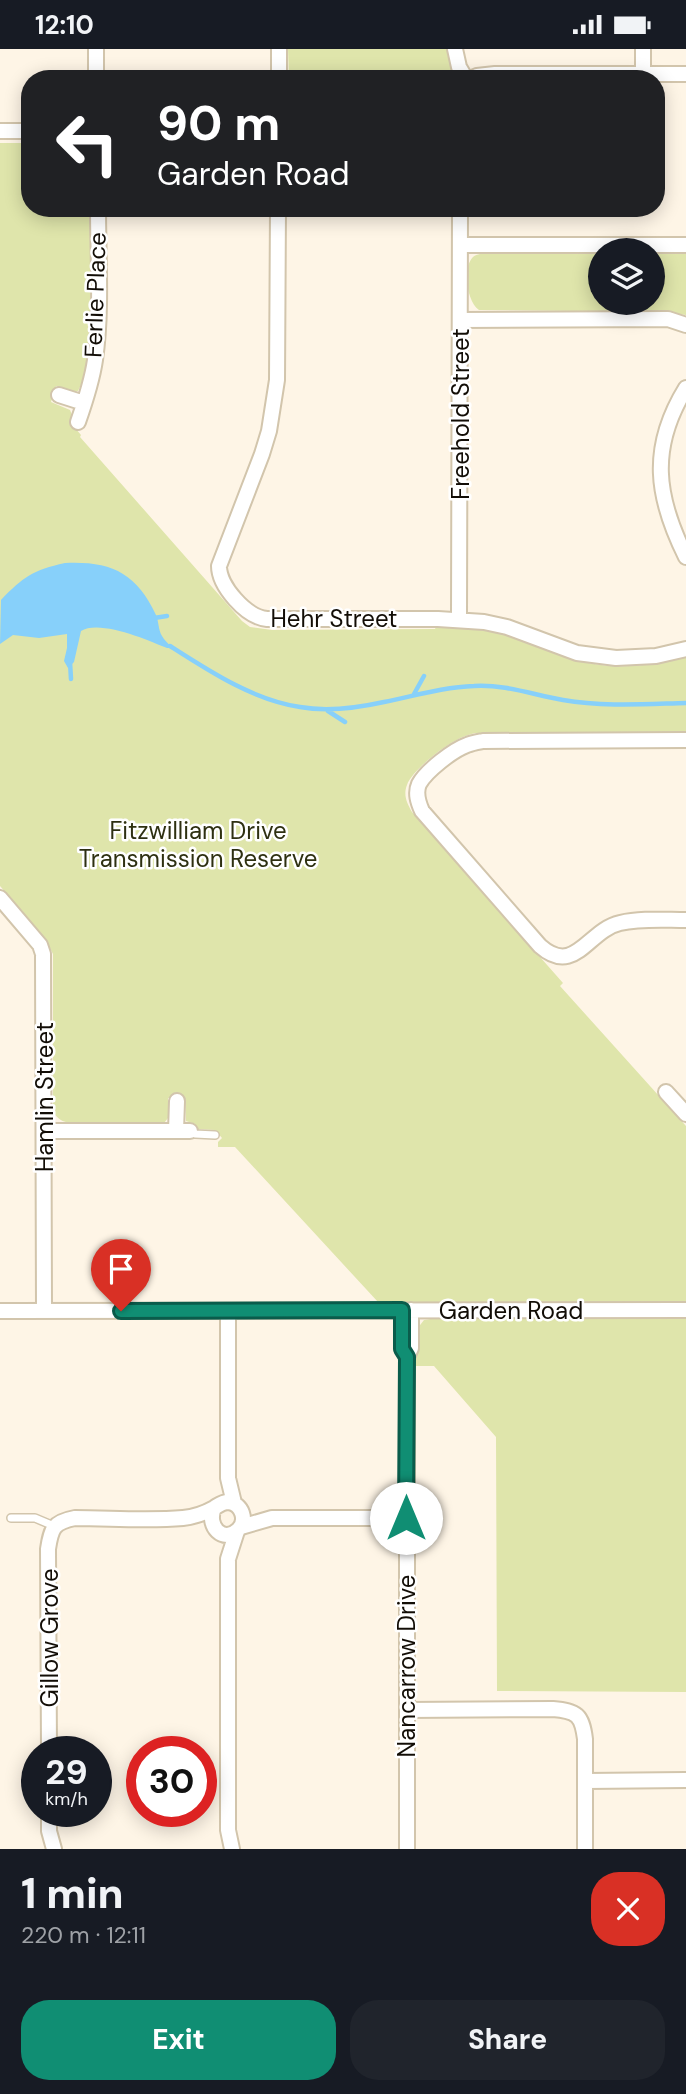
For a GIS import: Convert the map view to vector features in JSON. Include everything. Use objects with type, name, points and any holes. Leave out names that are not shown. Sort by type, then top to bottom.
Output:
[{"type":"street","points":[[96,49],[96,70]]},
{"type":"street","points":[[279,49],[279,70]]},
{"type":"street","points":[[455,49],[459,67],[462,70]]},
{"type":"street","points":[[462,49],[469,70]]},
{"type":"street","points":[[643,49],[643,70]]},
{"type":"street","points":[[665,74],[686,74]]},
{"type":"street","points":[[0,131],[21,131]]},
{"type":"street","name":"Ferlie Place","points":[[78,422],[95,359],[98,217]]},
{"type":"street","name":"Hehr Street","points":[[278,217],[277,380],[274,406],[262,454],[219,566],[222,580],[244,607],[259,618],[459,619],[507,627],[577,653],[596,656],[637,658],[686,649]]},
{"type":"street","name":"Freehold Street","points":[[459,619],[460,217]]},
{"type":"street","points":[[460,245],[686,245]]},
{"type":"street","points":[[460,320],[668,319],[686,325]]},
{"type":"street","points":[[686,388],[667,428],[661,473],[663,500],[686,557]]},
{"type":"street","points":[[59,395],[84,404]]},
{"type":"street","name":"Hehr Street","points":[[670,652],[686,641]]},
{"type":"street","points":[[686,740],[483,741],[467,744],[425,775],[418,785],[417,793],[422,811],[540,946],[555,957],[561,958],[575,953],[606,928],[618,923],[686,920]]},
{"type":"street","name":"Hamlin Street","points":[[0,898],[40,944],[43,954],[44,1310]]},
{"type":"street","points":[[666,1092],[683,1106]]},
{"type":"street","points":[[45,1131],[183,1131],[177,1101]]},
{"type":"street","name":"Nancarrow Drive","points":[[407,1310],[411,1348],[407,1357],[407,1849]]},
{"type":"street","name":"Garden Road","points":[[0,1311],[686,1310]]},
{"type":"street","points":[[228,1311],[228,1478],[243,1516],[228,1559],[228,1830],[232,1849]]},
{"type":"street","points":[[228,1478],[211,1518],[228,1559]]},
{"type":"street","points":[[185,1518],[228,1502],[272,1518]]},
{"type":"street","points":[[54,1526],[63,1520],[75,1518],[185,1518],[227,1535],[272,1518],[406,1518]]},
{"type":"street","name":"Gillow Grove","points":[[49,1736],[48,1549],[54,1526]]},
{"type":"street","points":[[407,1710],[570,1710],[578,1715],[583,1725],[586,1781],[585,1849]]},
{"type":"street","points":[[586,1781],[686,1780]]},
{"type":"street","points":[[49,1827],[54,1849]]},
{"type":"street","points":[[223,1849],[228,1830]]},
{"type":"street","points":[[43,1849],[49,1831]]},
{"type":"lane","points":[[183,1131],[215,1135]]},
{"type":"lane","points":[[11,1518],[35,1518],[54,1526]]},
{"type":"green space","points":[[288,49],[450,49],[455,70],[289,70]]},
{"type":"green space","name":"Fitzwilliam Drive Transmission Reserve","points":[[0,143],[21,143],[21,217],[90,217],[90,330],[84,376],[78,391],[56,386],[51,402],[70,410],[70,422],[80,437],[250,627],[272,630],[436,627],[480,630],[514,637],[582,661],[612,666],[657,663],[686,655],[686,732],[475,733],[449,744],[428,760],[414,773],[405,792],[412,812],[563,983],[560,986],[686,1126],[686,1302],[378,1302],[235,1147],[218,1147],[222,1138],[215,1130],[195,1129],[195,1124],[186,1121],[185,1098],[168,1098],[168,1118],[164,1123],[71,1123],[61,1120],[53,1112],[53,954],[44,937],[0,886]]},
{"type":"green space","points":[[588,253],[588,311],[479,310],[471,300],[467,276],[470,262],[479,254]]},
{"type":"green space","points":[[665,253],[686,253],[686,315],[665,312]]},
{"type":"green space","points":[[437,1318],[686,1318],[686,1692],[497,1691],[496,1437],[434,1366],[415,1366],[417,1329],[424,1320]]},
{"type":"water","points":[[65,563],[108,567],[130,579],[148,600],[162,636],[172,648],[124,632],[99,627],[89,628],[81,631],[74,662],[68,668],[64,661],[67,634],[39,638],[13,635],[0,644],[1,600],[29,575]]},
{"type":"waterway","points":[[154,618],[167,616]]},
{"type":"waterway","points":[[170,646],[248,691],[283,703],[311,708],[353,708],[440,690],[485,686],[593,704],[686,703]]},
{"type":"waterway","points":[[70,662],[71,679]]},
{"type":"waterway","points":[[414,694],[424,676]]},
{"type":"waterway","points":[[328,711],[345,722]]},
{"type":"route","points":[[121,1311],[402,1310],[402,1349],[407,1357],[406,1518]]}]
